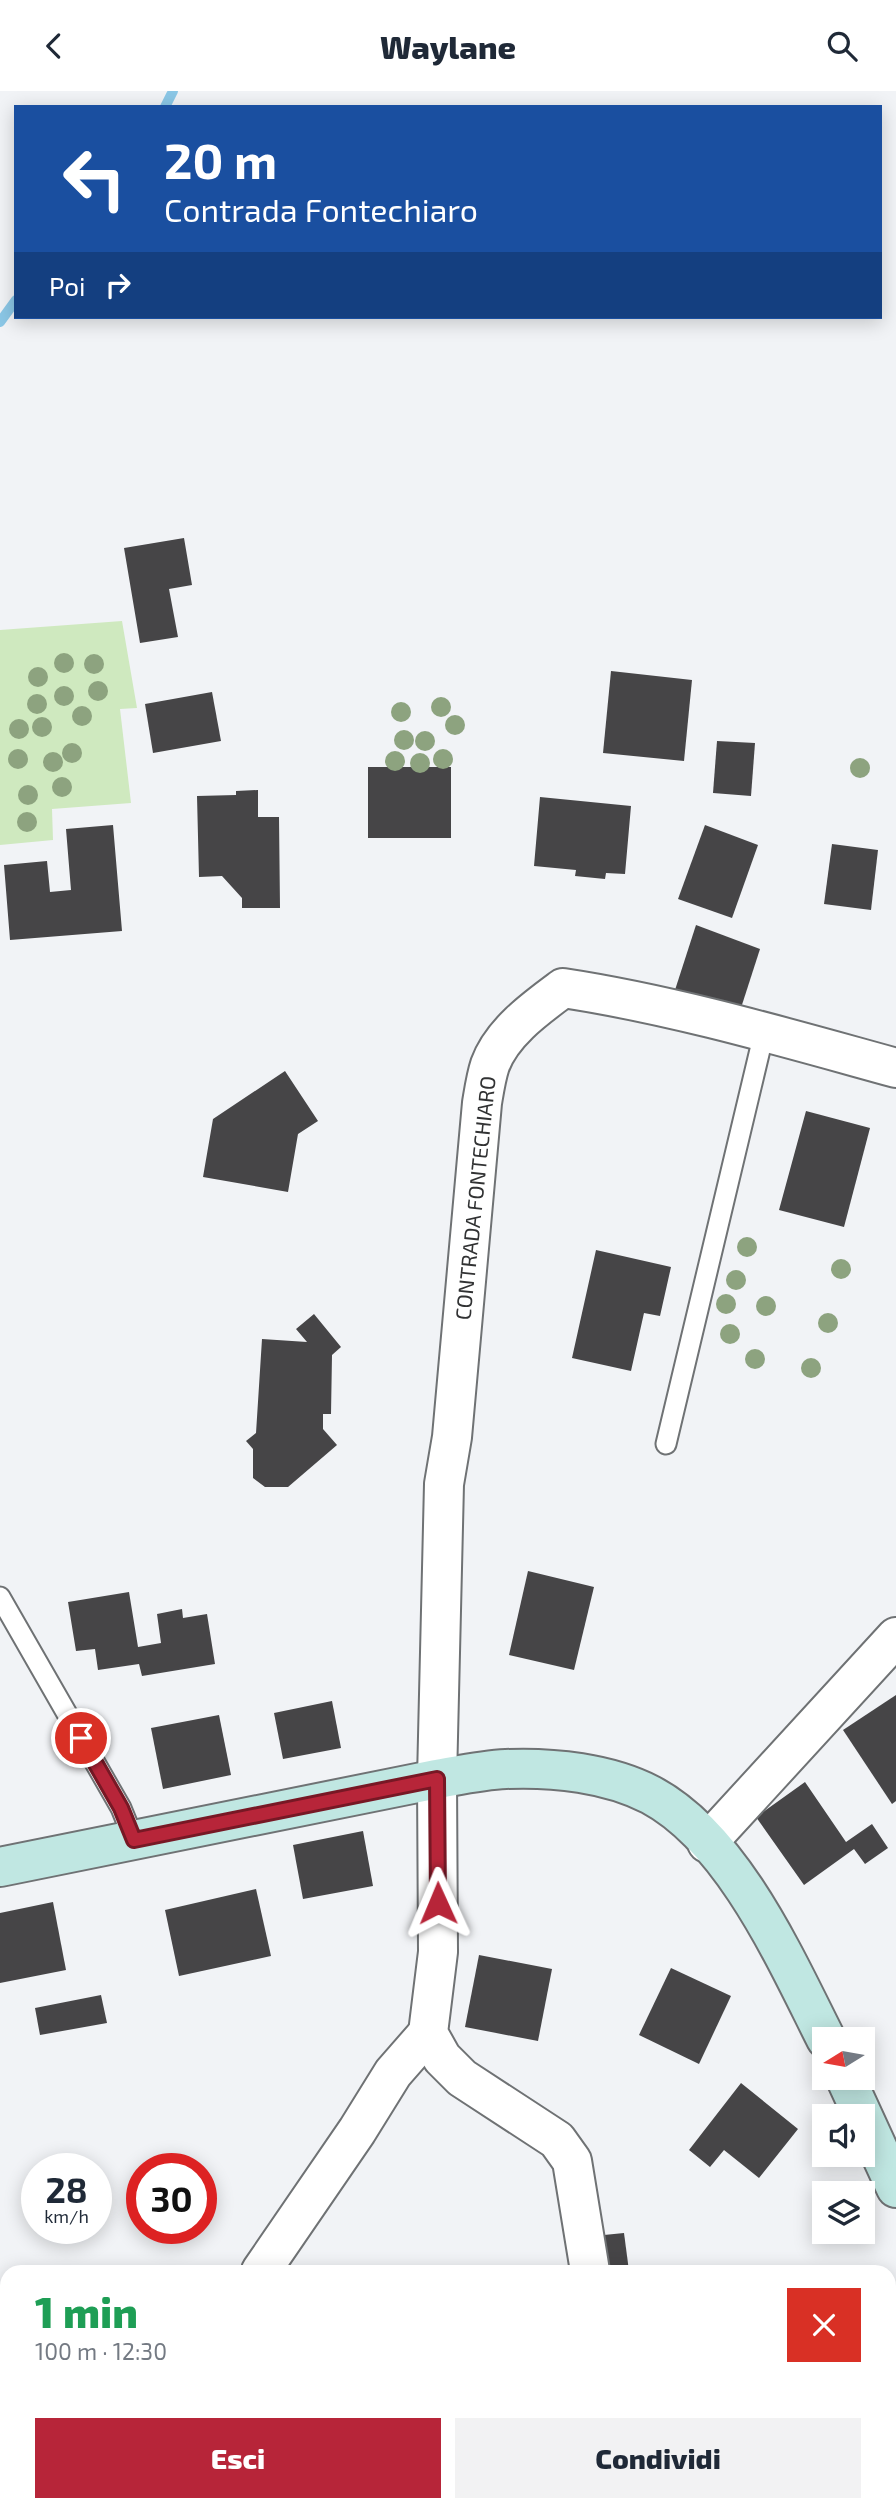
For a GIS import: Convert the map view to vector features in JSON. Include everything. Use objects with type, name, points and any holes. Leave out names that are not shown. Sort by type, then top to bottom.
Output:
[{"type":"main road","points":[[0,1867],[437,1779],[506,1769],[585,1774],[624,1783],[652,1796],[681,1817],[707,1843],[730,1869],[776,1940],[820,2027]]},
{"type":"main road","points":[[851,2090],[896,2188]]},
{"type":"street","name":"CONTRADA FONTECHIARO","points":[[428,2033],[438,1952],[437,1779],[444,1484],[452,1437],[482,1103],[491,1063],[511,1033],[533,1010],[563,988],[602,994],[896,1068]]},
{"type":"street","points":[[707,1843],[896,1637]]},
{"type":"street","points":[[265,2265],[358,2131],[393,2073],[428,2033],[442,2058],[462,2078],[556,2140],[572,2161],[589,2265]]},
{"type":"lane","points":[[666,1444],[764,1033]]},
{"type":"lane","points":[[0,1597],[121,1808],[134,1840]]},
{"type":"green space","points":[[122,621],[137,708],[120,709],[131,803],[52,809],[53,840],[0,845],[0,630]]},
{"type":"building","points":[[184,538],[192,585],[169,589],[178,637],[140,643],[124,548]]},
{"type":"building","points":[[611,671],[692,680],[684,761],[603,753]]},
{"type":"building","points":[[212,692],[221,741],[153,753],[145,704]]},
{"type":"building","points":[[717,741],[755,743],[751,796],[713,793]]},
{"type":"building","points":[[368,767],[451,767],[451,838],[368,838]]},
{"type":"building","points":[[258,790],[258,817],[279,817],[280,908],[242,908],[242,898],[222,876],[199,877],[197,796],[236,795],[236,791]]},
{"type":"building","points":[[540,797],[631,806],[625,874],[606,873],[605,879],[575,876],[576,870],[534,866]]},
{"type":"building","points":[[113,825],[122,931],[10,940],[4,865],[47,861],[50,892],[71,890],[66,829]]},
{"type":"building","points":[[705,825],[758,845],[732,918],[678,899]]},
{"type":"building","points":[[832,844],[878,850],[871,910],[824,904]]},
{"type":"building","points":[[696,925],[760,949],[740,1011],[675,990]]},
{"type":"building","points":[[285,1071],[318,1121],[298,1134],[288,1192],[203,1177],[213,1119]]},
{"type":"building","points":[[806,1111],[870,1128],[844,1227],[779,1210]]},
{"type":"building","points":[[596,1250],[671,1267],[660,1316],[644,1313],[631,1371],[572,1358]]},
{"type":"building","points":[[314,1314],[341,1347],[332,1355],[331,1414],[323,1414],[323,1429],[337,1445],[288,1487],[265,1487],[253,1478],[253,1449],[246,1441],[256,1433],[262,1339],[307,1342],[296,1329]]},
{"type":"building","points":[[528,1571],[594,1587],[574,1670],[509,1655]]},
{"type":"building","points":[[129,1592],[138,1647],[161,1643],[157,1614],[182,1609],[183,1618],[207,1614],[215,1664],[142,1676],[139,1664],[98,1670],[95,1649],[76,1651],[68,1602]]},
{"type":"building","points":[[896,1695],[896,1801],[892,1804],[843,1730]]},
{"type":"building","points":[[332,1701],[341,1748],[283,1759],[274,1713]]},
{"type":"building","points":[[219,1715],[231,1775],[163,1789],[151,1728]]},
{"type":"building","points":[[805,1782],[846,1842],[872,1824],[888,1848],[865,1864],[854,1849],[804,1885],[756,1817]]},
{"type":"building","points":[[363,1831],[373,1886],[303,1899],[293,1845]]},
{"type":"building","points":[[256,1889],[271,1956],[179,1976],[165,1910]]},
{"type":"building","points":[[53,1902],[66,1970],[0,1983],[0,1913]]},
{"type":"building","points":[[479,1955],[552,1969],[538,2041],[465,2027]]},
{"type":"building","points":[[671,1968],[731,1996],[699,2064],[639,2035]]},
{"type":"building","points":[[101,1995],[107,2023],[40,2035],[35,2008]]},
{"type":"building","points":[[741,2083],[798,2129],[759,2178],[724,2150],[710,2167],[689,2150]]},
{"type":"building","points":[[624,2233],[628,2265],[597,2265],[594,2236]]},
{"type":"waterway","points":[[166,105],[173,91]]},
{"type":"waterway","points":[[0,322],[14,303]]},
{"type":"route","points":[[81,1738],[121,1808],[134,1840],[437,1779],[438,1903]]}]
